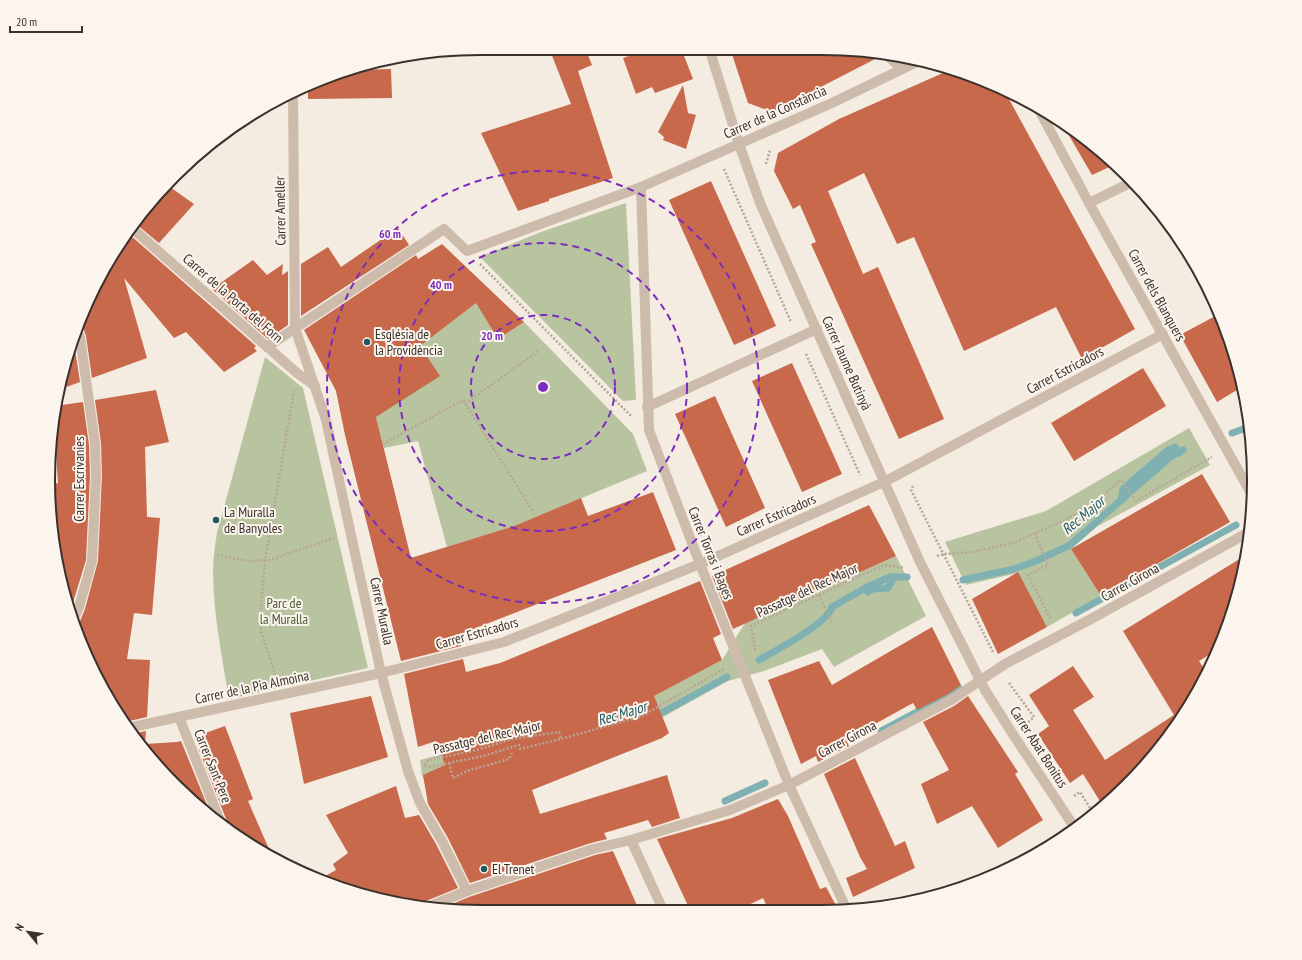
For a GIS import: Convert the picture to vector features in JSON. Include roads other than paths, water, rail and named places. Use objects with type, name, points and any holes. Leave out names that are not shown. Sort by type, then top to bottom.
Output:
[{"type":"street","name":"Carrer Jaume Butinyà","points":[[711,55],[739,144],[760,203],[920,562],[981,680]]},
{"type":"street","points":[[894,61],[902,69]]},
{"type":"street","name":"Carrer de la Constància","points":[[467,251],[641,187],[832,103],[912,65]]},
{"type":"street","name":"Carrer Ameller","points":[[293,98],[295,328]]},
{"type":"street","name":"Carrer dels Blanquers","points":[[1043,117],[1089,203],[1247,485]]},
{"type":"street","points":[[1089,203],[1128,184]]},
{"type":"street","name":"Carrer Torras i Bages","points":[[641,187],[647,407],[649,430],[700,564],[789,785],[844,904]]},
{"type":"street","name":"Carrer de la Porta del Forn","points":[[295,328],[444,229],[467,251]]},
{"type":"street","name":"Carrer de la Porta del Forn","points":[[136,231],[267,347],[315,386]]},
{"type":"street","points":[[267,347],[295,328]]},
{"type":"street","name":"Carrer Muralla","points":[[295,328],[326,420],[381,673],[408,771],[420,803],[442,841],[467,891]]},
{"type":"street","points":[[647,407],[817,329]]},
{"type":"street","name":"Carrer Estricadors","points":[[381,673],[504,642],[700,564],[884,482],[1162,334]]},
{"type":"street","name":"Carrer Escrivanies","points":[[76,612],[92,561],[96,475],[95,444],[80,339]]},
{"type":"street","name":"Carrer Girona","points":[[439,903],[467,891],[593,849],[631,840],[730,810],[789,785],[951,700],[1000,667],[1243,535]]},
{"type":"street","name":"Carrer de la Pia Almoina","points":[[134,727],[381,673]]},
{"type":"street","name":"Carrer Abat Bonitus","points":[[981,680],[985,690],[1014,736],[1072,823]]},
{"type":"street","name":"Carrer Sant Pere","points":[[178,717],[217,814]]},
{"type":"street","points":[[631,840],[661,905]]},
{"type":"waterway","name":"Rec Major","points":[[1232,433],[1243,429]]},
{"type":"waterway","points":[[1121,500],[1123,489],[1167,451],[1175,447],[1179,453]]},
{"type":"waterway","name":"Rec Major","points":[[963,580],[1014,569],[1036,561],[1070,545],[1169,458],[1183,450]]},
{"type":"waterway","points":[[1076,613],[1236,525]]},
{"type":"waterway","name":"Rec Major","points":[[759,660],[821,621],[832,607],[869,586],[890,577],[907,577]]},
{"type":"waterway","points":[[868,592],[873,589],[888,588],[894,577]]},
{"type":"waterway","name":"Rec Major","points":[[654,717],[727,677]]},
{"type":"waterway","points":[[881,731],[960,689]]},
{"type":"waterway","points":[[725,801],[765,783]]},
{"type":"place","name":"Església de la Providència","points":[[367,342]]},
{"type":"place","name":"La Muralla de Banyoles","points":[[216,520]]},
{"type":"place","name":"El Trenet","points":[[484,869]]},
{"type":"park label","name":"Parc de la Muralla","points":[[284,612]]}]
